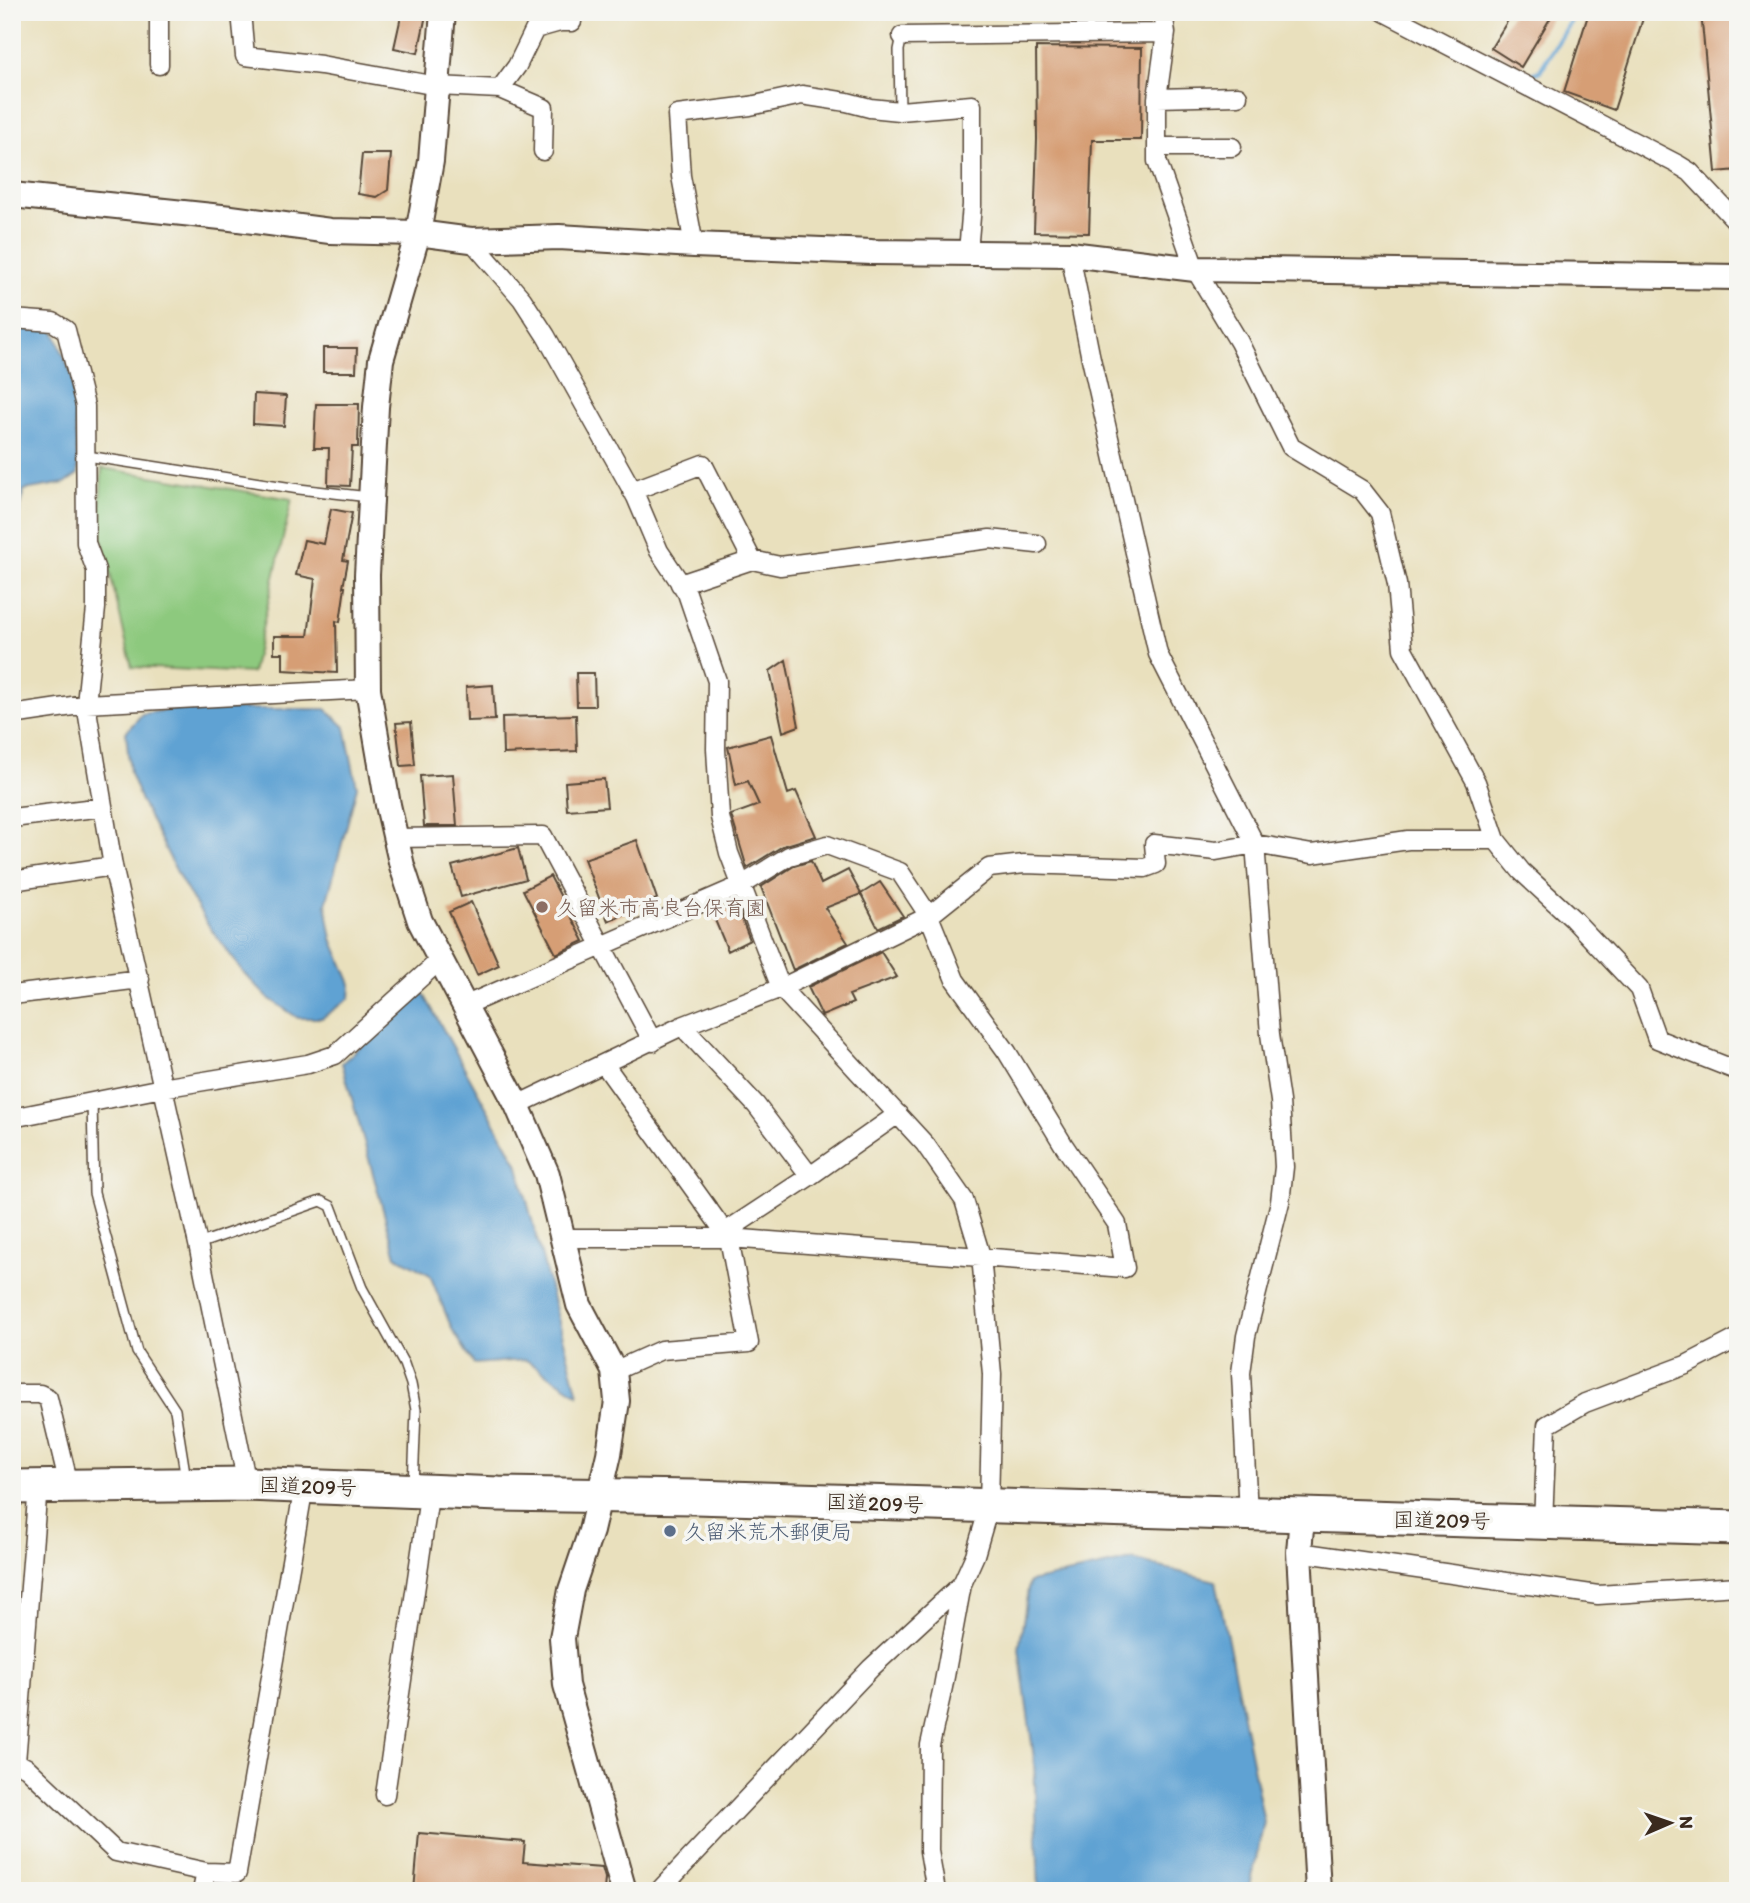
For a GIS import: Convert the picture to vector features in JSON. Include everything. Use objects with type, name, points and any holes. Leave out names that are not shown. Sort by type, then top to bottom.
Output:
[{"type":"highway","name":"国道209号","points":[[40,1486],[247,1483],[499,1494],[1738,1528]]},
{"type":"street","points":[[159,12],[159,65]]},
{"type":"street","points":[[241,12],[245,55],[321,65],[437,86],[500,89],[544,108],[543,151]]},
{"type":"street","points":[[443,12],[431,161],[418,233],[381,360],[368,575],[368,689],[387,805],[402,866],[420,921],[517,1105],[547,1174],[579,1305],[614,1371],[617,1401],[609,1454],[592,1531],[571,1590],[562,1638],[566,1685],[624,1891]]},
{"type":"street","points":[[1163,12],[1166,33],[1157,99],[1157,161],[1195,269],[1239,342],[1291,447],[1362,490],[1380,513],[1397,584],[1403,649],[1476,782],[1496,840],[1521,871],[1573,919],[1639,989],[1657,1039],[1738,1071]]},
{"type":"street","points":[[1384,12],[1678,164],[1690,172],[1738,223]]},
{"type":"street","points":[[500,89],[517,66],[535,29],[572,22]]},
{"type":"street","points":[[902,36],[1166,33]]},
{"type":"street","points":[[694,246],[681,176],[677,115],[750,106],[802,95],[900,111],[972,105],[972,205],[968,252]]},
{"type":"street","points":[[1157,99],[1238,96]]},
{"type":"street","points":[[1157,147],[1232,148]]},
{"type":"street","points":[[12,195],[330,231],[418,233],[471,240],[559,237],[694,246],[1070,254],[1195,269],[1737,278]]},
{"type":"street","points":[[471,240],[522,299],[546,335],[632,491],[659,551],[687,593],[717,681],[716,749],[720,817],[729,853],[781,988],[925,1144],[964,1200],[981,1256],[992,1374],[989,1507],[975,1555],[962,1584],[930,1745],[929,1851],[936,1891]]},
{"type":"street","points":[[1070,254],[1158,654],[1255,844],[1266,995],[1280,1101],[1284,1167],[1280,1202],[1245,1336],[1241,1373],[1248,1514]]},
{"type":"street","points":[[12,318],[53,322],[66,330],[85,406],[86,543],[96,570],[96,608],[86,704],[113,866],[198,1244],[247,1483]]},
{"type":"street","points":[[632,491],[703,464],[752,560]]},
{"type":"street","points":[[680,584],[752,560],[780,566],[990,539],[1037,544]]},
{"type":"street","points":[[12,715],[86,704],[368,689]]},
{"type":"street","points":[[12,818],[103,807]]},
{"type":"street","points":[[395,838],[543,836],[653,1042]]},
{"type":"street","points":[[517,1105],[682,1026],[781,988],[929,916],[989,868],[1024,864],[1145,867],[1156,864],[1154,844],[1216,851],[1255,844],[1312,854],[1408,840],[1496,840]]},
{"type":"street","points":[[464,1006],[742,885],[789,856],[827,845],[900,872],[929,916],[955,980],[1007,1052],[1063,1144],[1117,1224],[1125,1268],[727,1235],[562,1238]]},
{"type":"street","points":[[12,881],[113,866]]},
{"type":"street","points":[[12,1118],[162,1088],[308,1064],[335,1055],[440,960]]},
{"type":"street","points":[[12,995],[140,979]]},
{"type":"street","points":[[682,1026],[755,1105],[810,1176]]},
{"type":"street","points":[[604,1064],[727,1235],[749,1343],[661,1350],[614,1371]]},
{"type":"street","points":[[727,1235],[898,1114]]},
{"type":"street","points":[[1544,1523],[1547,1425],[1585,1403],[1686,1365],[1738,1338]]},
{"type":"street","points":[[12,1394],[40,1394],[48,1398],[14,1761],[27,1768],[116,1852],[206,1872],[237,1873],[304,1486]]},
{"type":"street","points":[[385,1795],[421,1490]]},
{"type":"street","points":[[1303,1516],[1299,1552],[1318,1891]]},
{"type":"street","points":[[1299,1552],[1598,1595],[1738,1586]]},
{"type":"street","points":[[659,1891],[871,1668],[962,1584]]},
{"type":"street","points":[[202,1891],[206,1872]]},
{"type":"lane","points":[[900,111],[899,50],[902,36]]},
{"type":"lane","points":[[87,456],[372,498]]},
{"type":"lane","points":[[92,1101],[94,1193],[137,1352],[175,1410],[186,1484]]},
{"type":"lane","points":[[198,1244],[321,1201],[331,1206],[362,1288],[404,1364],[411,1384],[416,1410],[421,1490]]},
{"type":"green space","points":[[102,468],[292,499],[252,673],[132,667],[99,526]]},
{"type":"water","points":[[12,326],[52,326],[73,379],[78,474],[65,483],[24,490],[18,518],[21,555],[13,579]]},
{"type":"water","points":[[174,709],[326,709],[345,727],[357,787],[326,904],[332,939],[351,984],[350,998],[322,1018],[298,1018],[267,997],[244,973],[210,928],[182,882],[141,801],[130,773],[126,732],[142,714]]},
{"type":"water","points":[[422,991],[517,1163],[578,1394],[526,1360],[474,1364],[452,1329],[430,1275],[396,1256],[342,1063]]},
{"type":"water","points":[[1132,1560],[1216,1581],[1264,1822],[1249,1891],[1039,1891],[1034,1759],[1019,1649],[1029,1582]]},
{"type":"building","points":[[402,12],[426,15],[418,53],[394,48]]},
{"type":"building","points":[[1513,12],[1554,12],[1521,67],[1491,48]]},
{"type":"building","points":[[1589,12],[1645,12],[1614,110],[1564,92]]},
{"type":"building","points":[[1701,12],[1733,12],[1738,60],[1738,170],[1716,172]]},
{"type":"building","points":[[1036,47],[1142,48],[1141,140],[1092,140],[1089,233],[1034,232]]},
{"type":"building","points":[[362,154],[391,154],[388,190],[377,197],[358,194]]},
{"type":"building","points":[[323,348],[357,348],[356,372],[323,372]]},
{"type":"building","points":[[254,394],[286,396],[284,426],[253,424]]},
{"type":"building","points":[[316,404],[359,404],[358,447],[352,447],[350,486],[328,485],[329,448],[314,448]]},
{"type":"building","points":[[331,509],[352,513],[343,560],[348,561],[340,622],[336,621],[337,673],[283,670],[283,653],[274,653],[274,636],[308,636],[315,579],[296,575],[304,540],[324,544]]},
{"type":"building","points":[[786,660],[799,726],[783,732],[770,671]]},
{"type":"building","points":[[576,673],[594,673],[595,706],[577,706]]},
{"type":"building","points":[[493,685],[495,720],[467,721],[466,687]]},
{"type":"building","points":[[576,715],[577,751],[503,754],[502,717]]},
{"type":"building","points":[[411,722],[415,765],[401,766],[396,723]]},
{"type":"building","points":[[771,735],[788,794],[796,791],[816,836],[783,846],[747,868],[731,815],[759,805],[748,781],[736,785],[728,747]]},
{"type":"building","points":[[453,774],[457,826],[424,826],[420,776]]},
{"type":"building","points":[[604,779],[607,807],[567,810],[565,782]]},
{"type":"building","points":[[637,840],[657,899],[629,909],[630,911],[608,921],[584,859]]},
{"type":"building","points":[[518,848],[526,879],[461,897],[452,866]]},
{"type":"building","points":[[811,861],[821,884],[848,870],[861,894],[825,908],[848,943],[793,970],[761,887],[794,866]]},
{"type":"building","points":[[550,876],[584,941],[556,954],[523,890]]},
{"type":"building","points":[[880,882],[903,916],[878,928],[861,894]]},
{"type":"building","points":[[471,902],[499,965],[477,975],[449,912]]},
{"type":"building","points":[[736,904],[750,940],[728,951],[712,913]]},
{"type":"building","points":[[881,952],[897,977],[849,995],[853,1003],[822,1016],[808,987]]},
{"type":"building","points":[[419,1833],[525,1842],[523,1862],[602,1868],[605,1878],[604,1891],[414,1891]]},
{"type":"waterway","points":[[1521,78],[1540,71],[1576,12]]},
{"type":"place","name":"久留米市高良台保育園","points":[[542,907]]},
{"type":"place","name":"久留米荒木郵便局","points":[[670,1531]]}]
